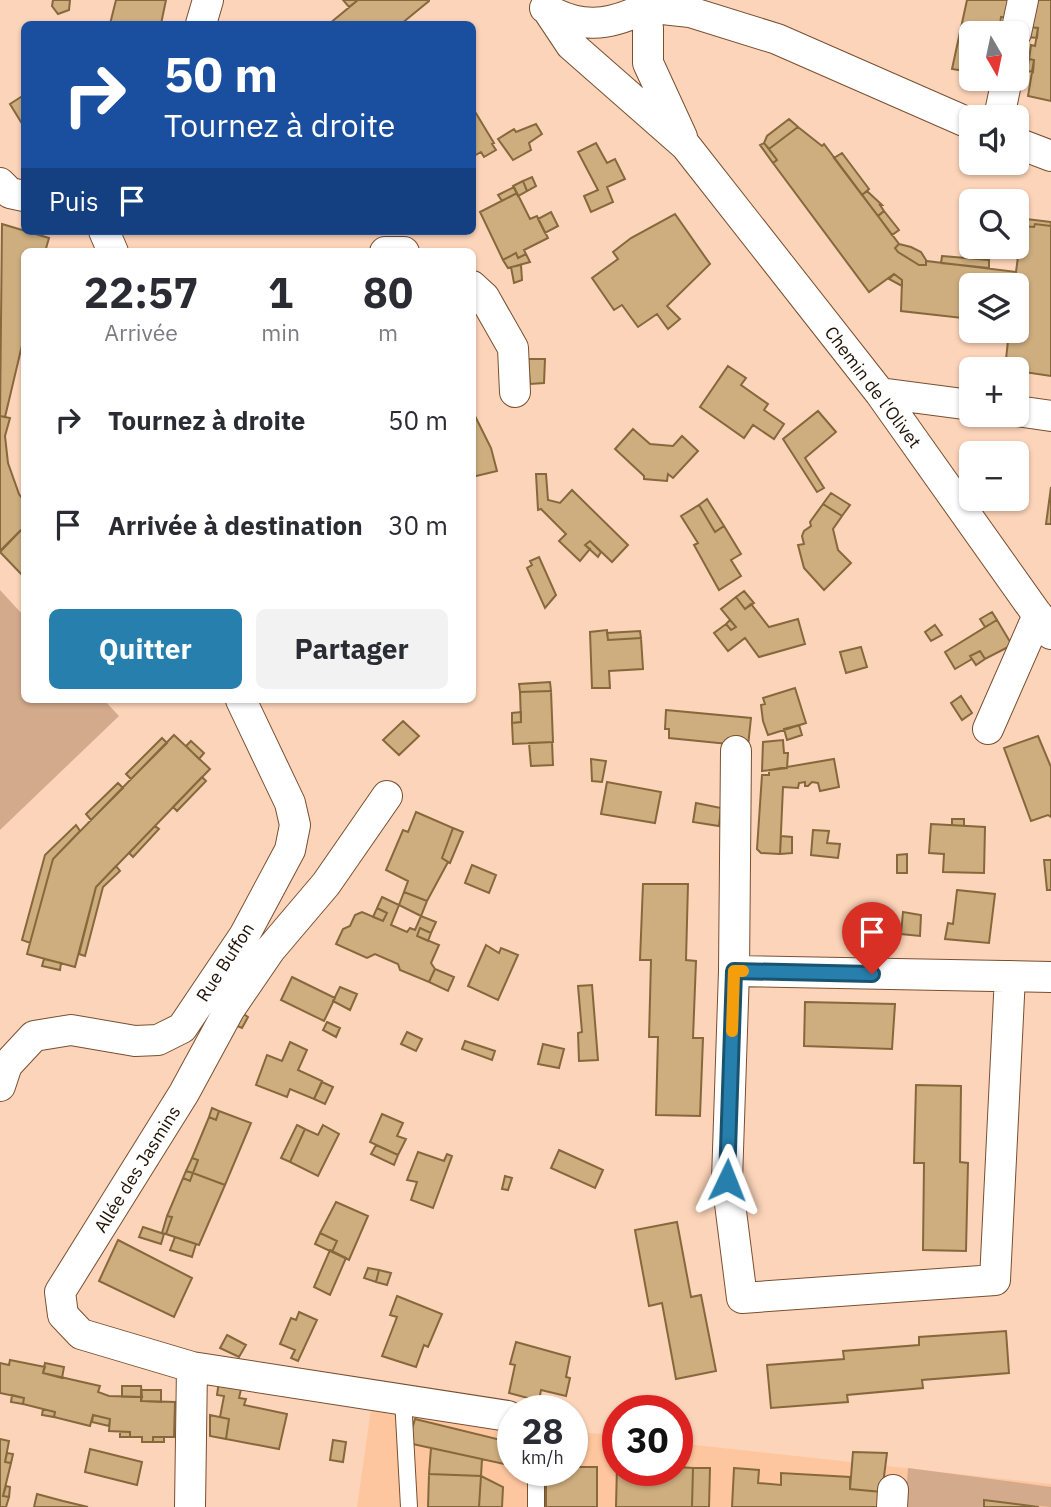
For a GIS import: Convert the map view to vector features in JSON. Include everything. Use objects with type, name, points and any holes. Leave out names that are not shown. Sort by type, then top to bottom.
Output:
[{"type":"street","points":[[202,21],[208,0]]},
{"type":"street","points":[[728,0],[777,39]]},
{"type":"street","points":[[1019,21],[1024,0]]},
{"type":"street","points":[[542,5],[584,25],[625,18],[644,5],[690,12],[777,39],[959,119]]},
{"type":"street","name":"Chemin de l'Olivet","points":[[542,5],[571,46],[686,146],[880,393],[1044,624]]},
{"type":"street","name":"Chemin de l'Olivet","points":[[644,5],[648,28],[648,63],[686,146]]},
{"type":"street","points":[[1029,148],[1051,156]]},
{"type":"street","points":[[0,183],[10,193],[21,195]]},
{"type":"street","points":[[476,290],[484,297],[513,348],[515,392]]},
{"type":"street","points":[[880,393],[959,403]]},
{"type":"street","points":[[1029,413],[1051,416]]},
{"type":"street","points":[[988,729],[1044,624]]},
{"type":"street","name":"Rue Buffon","points":[[0,1086],[7,1065],[34,1036],[71,1030],[135,1041],[158,1040],[182,1028],[244,936],[290,850],[295,825],[290,803],[242,703]]},
{"type":"street","points":[[736,751],[734,971],[727,1180],[742,1298],[995,1280],[1010,976]]},
{"type":"street","name":"Allée des Jasmins","points":[[387,796],[327,884],[270,950],[229,1010],[184,1093],[60,1292],[63,1315],[81,1334],[192,1367],[497,1414]]},
{"type":"street","points":[[734,971],[1051,977]]},
{"type":"street","points":[[190,1507],[192,1367]]},
{"type":"lane","points":[[403,1399],[410,1507]]},
{"type":"lane","points":[[536,1486],[536,1507]]},
{"type":"shaded area","points":[[0,590],[21,613],[21,703],[107,703],[119,716],[0,830]]},
{"type":"shaded area","points":[[371,1409],[497,1422],[497,1486],[588,1486],[588,1433],[602,1434],[602,1486],[693,1486],[693,1445],[1051,1484],[1051,1507],[357,1507]]},
{"type":"shaded area","points":[[908,1468],[1051,1487],[1051,1507],[984,1501],[984,1507],[905,1507]]},
{"type":"building","points":[[53,0],[70,0],[69,10],[58,14],[52,6]]},
{"type":"building","points":[[116,0],[166,0],[162,21],[111,21]]},
{"type":"building","points":[[343,0],[358,0],[349,7]]},
{"type":"building","points":[[358,0],[429,0],[405,21],[333,21]]},
{"type":"building","points":[[967,0],[1010,0],[1007,18],[1001,17],[1000,21],[962,21]]},
{"type":"building","points":[[1033,0],[1051,0],[1051,101],[1028,96],[1034,60],[1029,59],[1031,45],[1035,46],[1038,28],[1029,27]]},
{"type":"building","points":[[1029,27],[1038,28],[1037,38],[1029,37]]},
{"type":"building","points":[[959,37],[959,70],[952,69]]},
{"type":"building","points":[[1029,59],[1034,60],[1033,72],[1029,71]]},
{"type":"building","points":[[21,97],[21,122],[10,104]]},
{"type":"building","points":[[476,113],[496,150],[484,157],[481,152],[476,155]]},
{"type":"building","points":[[789,119],[798,127],[769,149],[764,143],[767,136]]},
{"type":"building","points":[[536,124],[542,134],[529,143],[531,150],[513,160],[498,139],[514,129],[516,132]]},
{"type":"building","points":[[798,127],[822,146],[824,144],[899,244],[895,248],[898,252],[919,265],[926,265],[926,261],[1016,272],[1018,259],[1029,259],[1029,227],[1034,227],[1035,224],[1051,226],[1051,376],[1029,373],[1029,357],[1006,357],[1008,343],[1029,343],[1029,273],[959,273],[959,318],[901,311],[902,280],[894,274],[869,292],[773,163],[777,160],[769,149]]},
{"type":"building","points":[[596,143],[607,163],[615,159],[625,179],[607,187],[613,202],[591,212],[584,196],[598,190],[578,152]]},
{"type":"building","points":[[764,143],[777,160],[773,163],[760,145]]},
{"type":"building","points":[[842,153],[869,189],[862,195],[834,158]]},
{"type":"building","points":[[532,177],[536,186],[527,191],[523,181]]},
{"type":"building","points":[[523,181],[527,191],[518,196],[513,186]]},
{"type":"building","points":[[514,187],[517,193],[502,201],[498,195]]},
{"type":"building","points":[[867,191],[882,205],[884,211],[878,216],[862,195]]},
{"type":"building","points":[[517,193],[530,219],[537,216],[548,238],[524,250],[526,254],[518,258],[516,253],[503,260],[480,212]]},
{"type":"building","points":[[884,211],[899,230],[892,235],[878,216]]},
{"type":"building","points":[[551,212],[558,226],[545,233],[538,219]]},
{"type":"building","points":[[675,214],[710,264],[667,306],[680,319],[668,329],[657,314],[638,327],[622,305],[614,310],[592,278],[618,259],[613,252],[631,238]]},
{"type":"building","points":[[1029,219],[1051,222],[1051,226],[1035,224],[1034,227],[1029,227]]},
{"type":"building","points":[[2,224],[21,230],[21,235],[49,238],[46,248],[21,248],[21,350],[5,417],[0,416]]},
{"type":"building","points":[[899,244],[921,252],[926,265],[919,265],[898,252],[895,248]]},
{"type":"building","points":[[516,253],[518,258],[526,254],[530,262],[508,268],[503,260]]},
{"type":"building","points":[[942,256],[989,260],[989,268],[941,263]]},
{"type":"building","points":[[521,265],[522,280],[514,283],[511,267]]},
{"type":"building","points":[[894,274],[902,280],[902,286],[889,279]]},
{"type":"building","points":[[528,359],[545,359],[544,383],[530,384]]},
{"type":"building","points":[[728,366],[746,378],[741,385],[768,404],[764,410],[784,424],[774,439],[753,425],[744,438],[700,407]]},
{"type":"building","points":[[818,411],[836,432],[805,458],[824,488],[817,492],[783,439]]},
{"type":"building","points":[[0,416],[10,418],[5,436],[8,463],[21,497],[21,530],[0,551]]},
{"type":"building","points":[[476,418],[491,448],[497,471],[476,476]]},
{"type":"building","points":[[633,429],[650,444],[673,446],[682,436],[698,451],[673,478],[668,474],[667,481],[644,479],[615,449]]},
{"type":"building","points":[[536,474],[546,474],[548,500],[560,503],[572,490],[628,545],[612,562],[590,541],[585,545],[590,549],[580,561],[559,541],[566,534],[541,509],[538,510]]},
{"type":"building","points":[[1051,487],[1051,524],[1046,524]]},
{"type":"building","points":[[831,493],[850,505],[842,516],[823,504]]},
{"type":"building","points":[[707,499],[724,526],[715,532],[699,505]]},
{"type":"building","points":[[823,504],[842,516],[833,529],[838,550],[851,563],[824,590],[804,568],[798,545],[804,544],[804,531],[811,526],[810,522]]},
{"type":"building","points":[[699,505],[715,532],[724,526],[741,554],[731,560],[741,576],[719,590],[694,545],[698,543],[681,516]]},
{"type":"building","points":[[21,530],[21,574],[0,552]]},
{"type":"building","points":[[590,541],[601,552],[598,557],[585,545]]},
{"type":"building","points":[[539,557],[556,595],[545,608],[527,568],[532,565],[530,561]]},
{"type":"building","points":[[744,591],[754,603],[745,609],[736,597]]},
{"type":"building","points":[[736,597],[745,609],[751,604],[769,627],[798,619],[805,644],[759,657],[745,638],[728,651],[714,633],[726,624],[731,630],[736,627],[721,609]]},
{"type":"building","points":[[992,612],[997,620],[985,627],[980,619]]},
{"type":"building","points":[[730,620],[736,627],[731,630],[726,624]]},
{"type":"building","points":[[997,620],[1012,645],[985,659],[980,651],[955,669],[945,652]]},
{"type":"building","points":[[935,625],[942,635],[931,641],[925,632]]},
{"type":"building","points":[[607,630],[608,640],[641,638],[643,669],[609,671],[610,688],[592,688],[590,632]]},
{"type":"building","points":[[640,631],[641,638],[608,640],[607,633]]},
{"type":"building","points":[[861,647],[867,667],[846,673],[840,652]]},
{"type":"building","points":[[980,651],[985,659],[976,665],[970,656]]},
{"type":"building","points":[[550,682],[551,691],[520,692],[519,684]]},
{"type":"building","points":[[795,688],[806,723],[768,735],[763,721],[763,698]]},
{"type":"building","points":[[551,691],[553,742],[513,744],[512,723],[521,722],[520,692]]},
{"type":"building","points":[[961,696],[972,713],[962,720],[951,703]]},
{"type":"building","points":[[666,710],[751,718],[748,746],[669,738],[669,729],[665,729]]},
{"type":"building","points":[[521,712],[521,722],[512,723],[512,713]]},
{"type":"building","points":[[403,721],[419,736],[399,755],[383,740]]},
{"type":"building","points":[[799,725],[802,735],[787,740],[784,729]]},
{"type":"building","points":[[174,735],[210,769],[96,887],[75,967],[27,954],[53,859]]},
{"type":"building","points":[[1038,736],[1051,767],[1051,817],[1048,815],[1031,821],[1004,748]]},
{"type":"building","points":[[162,738],[167,743],[131,779],[126,774]]},
{"type":"building","points":[[783,740],[784,753],[788,753],[787,768],[762,771],[763,742]]},
{"type":"building","points":[[191,741],[204,753],[199,759],[186,746]]},
{"type":"building","points":[[552,742],[553,765],[531,766],[529,743]]},
{"type":"building","points":[[591,759],[606,761],[602,782],[592,781]]},
{"type":"building","points":[[834,759],[839,787],[820,791],[818,783],[812,782],[805,786],[805,782],[799,783],[798,788],[783,787],[780,854],[761,853],[757,849],[762,775],[769,775],[769,770]]},
{"type":"building","points":[[202,777],[206,781],[177,811],[173,807]]},
{"type":"building","points":[[607,782],[661,792],[655,823],[601,814]]},
{"type":"building","points":[[118,783],[123,788],[91,820],[86,814]]},
{"type":"building","points":[[696,803],[721,808],[719,826],[693,822]]},
{"type":"building","points":[[416,812],[453,828],[442,858],[448,862],[427,901],[404,892],[408,881],[386,870],[403,830],[408,832]]},
{"type":"building","points":[[952,819],[964,819],[964,826],[952,825]]},
{"type":"building","points":[[931,824],[985,827],[984,873],[943,872],[944,854],[929,853]]},
{"type":"building","points":[[76,825],[80,831],[53,859],[30,943],[22,940],[45,855]]},
{"type":"building","points":[[155,826],[159,829],[133,857],[129,853]]},
{"type":"building","points":[[453,828],[463,832],[450,863],[442,858]]},
{"type":"building","points":[[813,830],[829,831],[827,843],[840,844],[838,858],[811,855]]},
{"type":"building","points":[[781,836],[792,837],[792,853],[780,854]]},
{"type":"building","points":[[907,854],[907,873],[897,873],[897,855]]},
{"type":"building","points":[[1044,860],[1051,860],[1051,890],[1047,890]]},
{"type":"building","points":[[472,865],[496,875],[489,893],[465,883]]},
{"type":"building","points":[[116,866],[120,871],[103,887],[85,956],[79,954],[96,887]]},
{"type":"building","points":[[643,884],[688,884],[686,960],[696,961],[693,1038],[703,1038],[700,1116],[656,1115],[658,1037],[649,1037],[651,960],[640,960]]},
{"type":"building","points":[[957,890],[995,894],[989,943],[945,939],[948,923],[953,924]]},
{"type":"building","points":[[404,892],[427,901],[421,916],[399,905]]},
{"type":"building","points":[[382,897],[399,905],[391,925],[407,932],[410,928],[415,930],[421,916],[436,922],[431,933],[420,928],[417,936],[439,945],[431,963],[435,969],[429,982],[400,970],[398,964],[375,954],[367,958],[336,944],[343,929],[350,926],[355,915],[362,912],[383,921],[387,913],[377,908]]},
{"type":"building","points":[[377,908],[387,913],[383,921],[373,917]]},
{"type":"building","points":[[903,912],[921,915],[920,936],[901,934]]},
{"type":"building","points":[[420,928],[431,933],[428,941],[417,936]]},
{"type":"building","points":[[486,945],[499,953],[501,948],[518,955],[498,1000],[468,986]]},
{"type":"building","points":[[44,959],[61,963],[60,970],[42,966]]},
{"type":"building","points":[[435,969],[454,977],[448,991],[429,982]]},
{"type":"building","points":[[292,977],[335,998],[324,1021],[281,1000]]},
{"type":"building","points":[[592,985],[598,1060],[579,1061],[578,1033],[582,1032],[578,986]]},
{"type":"building","points":[[340,987],[357,994],[350,1010],[333,1001]]},
{"type":"building","points":[[805,1002],[895,1004],[892,1049],[804,1046]]},
{"type":"building","points":[[242,1013],[248,1017],[242,1028],[235,1025]]},
{"type":"building","points":[[327,1022],[340,1028],[336,1037],[323,1030]]},
{"type":"building","points":[[407,1032],[422,1039],[416,1051],[401,1044]]},
{"type":"building","points":[[465,1041],[495,1051],[492,1060],[462,1049]]},
{"type":"building","points":[[290,1042],[307,1050],[298,1070],[322,1081],[314,1099],[290,1089],[287,1097],[256,1085],[267,1055],[282,1061]]},
{"type":"building","points":[[543,1044],[564,1049],[559,1068],[538,1064]]},
{"type":"building","points":[[322,1082],[333,1087],[325,1104],[314,1099]]},
{"type":"building","points":[[916,1085],[961,1086],[960,1162],[968,1163],[966,1251],[923,1250],[924,1163],[914,1163]]},
{"type":"building","points":[[212,1108],[219,1111],[216,1120],[209,1117]]},
{"type":"building","points":[[219,1111],[251,1123],[225,1185],[193,1173],[198,1160],[192,1158],[209,1117],[216,1120]]},
{"type":"building","points":[[382,1114],[403,1123],[397,1136],[406,1139],[398,1155],[370,1142]]},
{"type":"building","points":[[297,1125],[305,1129],[290,1162],[281,1158]]},
{"type":"building","points":[[323,1125],[339,1134],[318,1176],[290,1162],[305,1129],[318,1135]]},
{"type":"building","points":[[376,1145],[398,1155],[394,1165],[371,1154]]},
{"type":"building","points":[[559,1150],[603,1170],[595,1188],[551,1168]]},
{"type":"building","points":[[418,1152],[444,1161],[447,1154],[452,1156],[433,1208],[411,1200],[417,1182],[407,1180]]},
{"type":"building","points":[[192,1158],[198,1160],[193,1173],[186,1171]]},
{"type":"building","points":[[186,1171],[193,1173],[190,1181],[183,1178]]},
{"type":"building","points":[[193,1173],[225,1185],[199,1245],[166,1234],[172,1217],[167,1216],[183,1178],[190,1181]]},
{"type":"building","points":[[505,1176],[512,1178],[508,1190],[502,1189]]},
{"type":"building","points":[[336,1202],[368,1216],[349,1260],[332,1252],[337,1241],[320,1233]]},
{"type":"building","points":[[167,1216],[172,1217],[166,1234],[162,1233]]},
{"type":"building","points":[[677,1222],[691,1297],[701,1295],[716,1371],[676,1379],[662,1303],[649,1306],[635,1230]]},
{"type":"building","points":[[143,1227],[164,1234],[161,1244],[139,1237]]},
{"type":"building","points":[[320,1233],[337,1241],[332,1252],[315,1244]]},
{"type":"building","points":[[175,1237],[196,1244],[192,1257],[170,1250]]},
{"type":"building","points":[[118,1240],[192,1278],[174,1317],[99,1281]]},
{"type":"building","points":[[330,1250],[346,1258],[330,1295],[314,1287]]},
{"type":"building","points":[[368,1268],[379,1270],[376,1282],[364,1278]]},
{"type":"building","points":[[379,1270],[391,1273],[387,1285],[376,1282]]},
{"type":"building","points":[[397,1296],[442,1314],[428,1347],[424,1345],[416,1367],[382,1356],[397,1317],[390,1315]]},
{"type":"building","points":[[299,1312],[317,1320],[298,1361],[291,1358],[295,1350],[280,1344],[291,1318],[296,1320]]},
{"type":"building","points":[[1006,1331],[1009,1373],[922,1380],[923,1388],[847,1395],[848,1402],[771,1408],[767,1365],[844,1359],[843,1351],[919,1345],[919,1337]]},
{"type":"building","points":[[227,1335],[246,1345],[239,1357],[220,1348]]},
{"type":"building","points":[[516,1342],[570,1357],[566,1395],[541,1390],[540,1395],[509,1393],[515,1365],[510,1364]]},
{"type":"building","points":[[10,1360],[45,1367],[43,1373],[100,1386],[98,1392],[109,1396],[175,1402],[174,1437],[153,1437],[153,1442],[142,1442],[142,1437],[130,1437],[130,1432],[109,1431],[110,1419],[93,1415],[90,1426],[54,1417],[55,1412],[23,1404],[24,1398],[0,1393],[0,1363],[9,1365]]},
{"type":"building","points":[[45,1363],[64,1367],[62,1378],[43,1373]]},
{"type":"building","points":[[219,1381],[242,1385],[239,1398],[246,1399],[244,1405],[287,1414],[279,1449],[226,1439],[229,1419],[220,1417],[224,1396],[217,1395]]},
{"type":"building","points":[[122,1386],[141,1386],[142,1397],[122,1397]]},
{"type":"building","points":[[141,1390],[161,1390],[161,1402],[141,1401]]},
{"type":"building","points":[[12,1395],[24,1398],[23,1404],[11,1402]]},
{"type":"building","points":[[43,1409],[55,1412],[54,1417],[42,1415]]},
{"type":"building","points":[[93,1415],[110,1419],[109,1426],[92,1422]]},
{"type":"building","points":[[210,1415],[229,1419],[226,1439],[210,1436]]},
{"type":"building","points":[[415,1419],[497,1439],[497,1462],[408,1443]]},
{"type":"building","points":[[120,1432],[130,1432],[130,1437],[120,1437]]},
{"type":"building","points":[[153,1437],[164,1437],[164,1442],[153,1442]]},
{"type":"building","points":[[0,1439],[9,1441],[5,1462],[11,1463],[3,1496],[9,1497],[6,1507],[0,1507]]},
{"type":"building","points":[[333,1440],[346,1442],[343,1462],[330,1460]]},
{"type":"building","points":[[431,1448],[482,1459],[481,1476],[429,1474]]},
{"type":"building","points":[[90,1449],[142,1462],[137,1485],[85,1472]]},
{"type":"building","points":[[853,1452],[887,1453],[882,1492],[850,1489]]},
{"type":"building","points":[[7,1453],[13,1454],[11,1463],[5,1462]]},
{"type":"building","points":[[588,1467],[597,1467],[597,1507],[546,1507],[546,1486],[588,1486]]},
{"type":"building","points":[[693,1468],[710,1468],[709,1507],[692,1507]]},
{"type":"building","points":[[734,1468],[759,1470],[758,1483],[781,1485],[781,1473],[850,1477],[850,1489],[882,1492],[881,1507],[732,1507]]},
{"type":"building","points":[[429,1474],[481,1476],[479,1507],[428,1507]]},
{"type":"building","points":[[481,1476],[503,1487],[502,1507],[479,1507]]},
{"type":"building","points":[[6,1486],[10,1487],[9,1497],[3,1496]]},
{"type":"building","points":[[616,1486],[693,1486],[692,1507],[616,1507]]},
{"type":"building","points":[[37,1494],[63,1501],[88,1507],[34,1507]]},
{"type":"building","points":[[984,1500],[1039,1507],[984,1507]]},
{"type":"slow traffic","points":[[732,1031],[734,971],[743,971]]},
{"type":"route","points":[[727,1180],[734,971],[872,974]]}]
